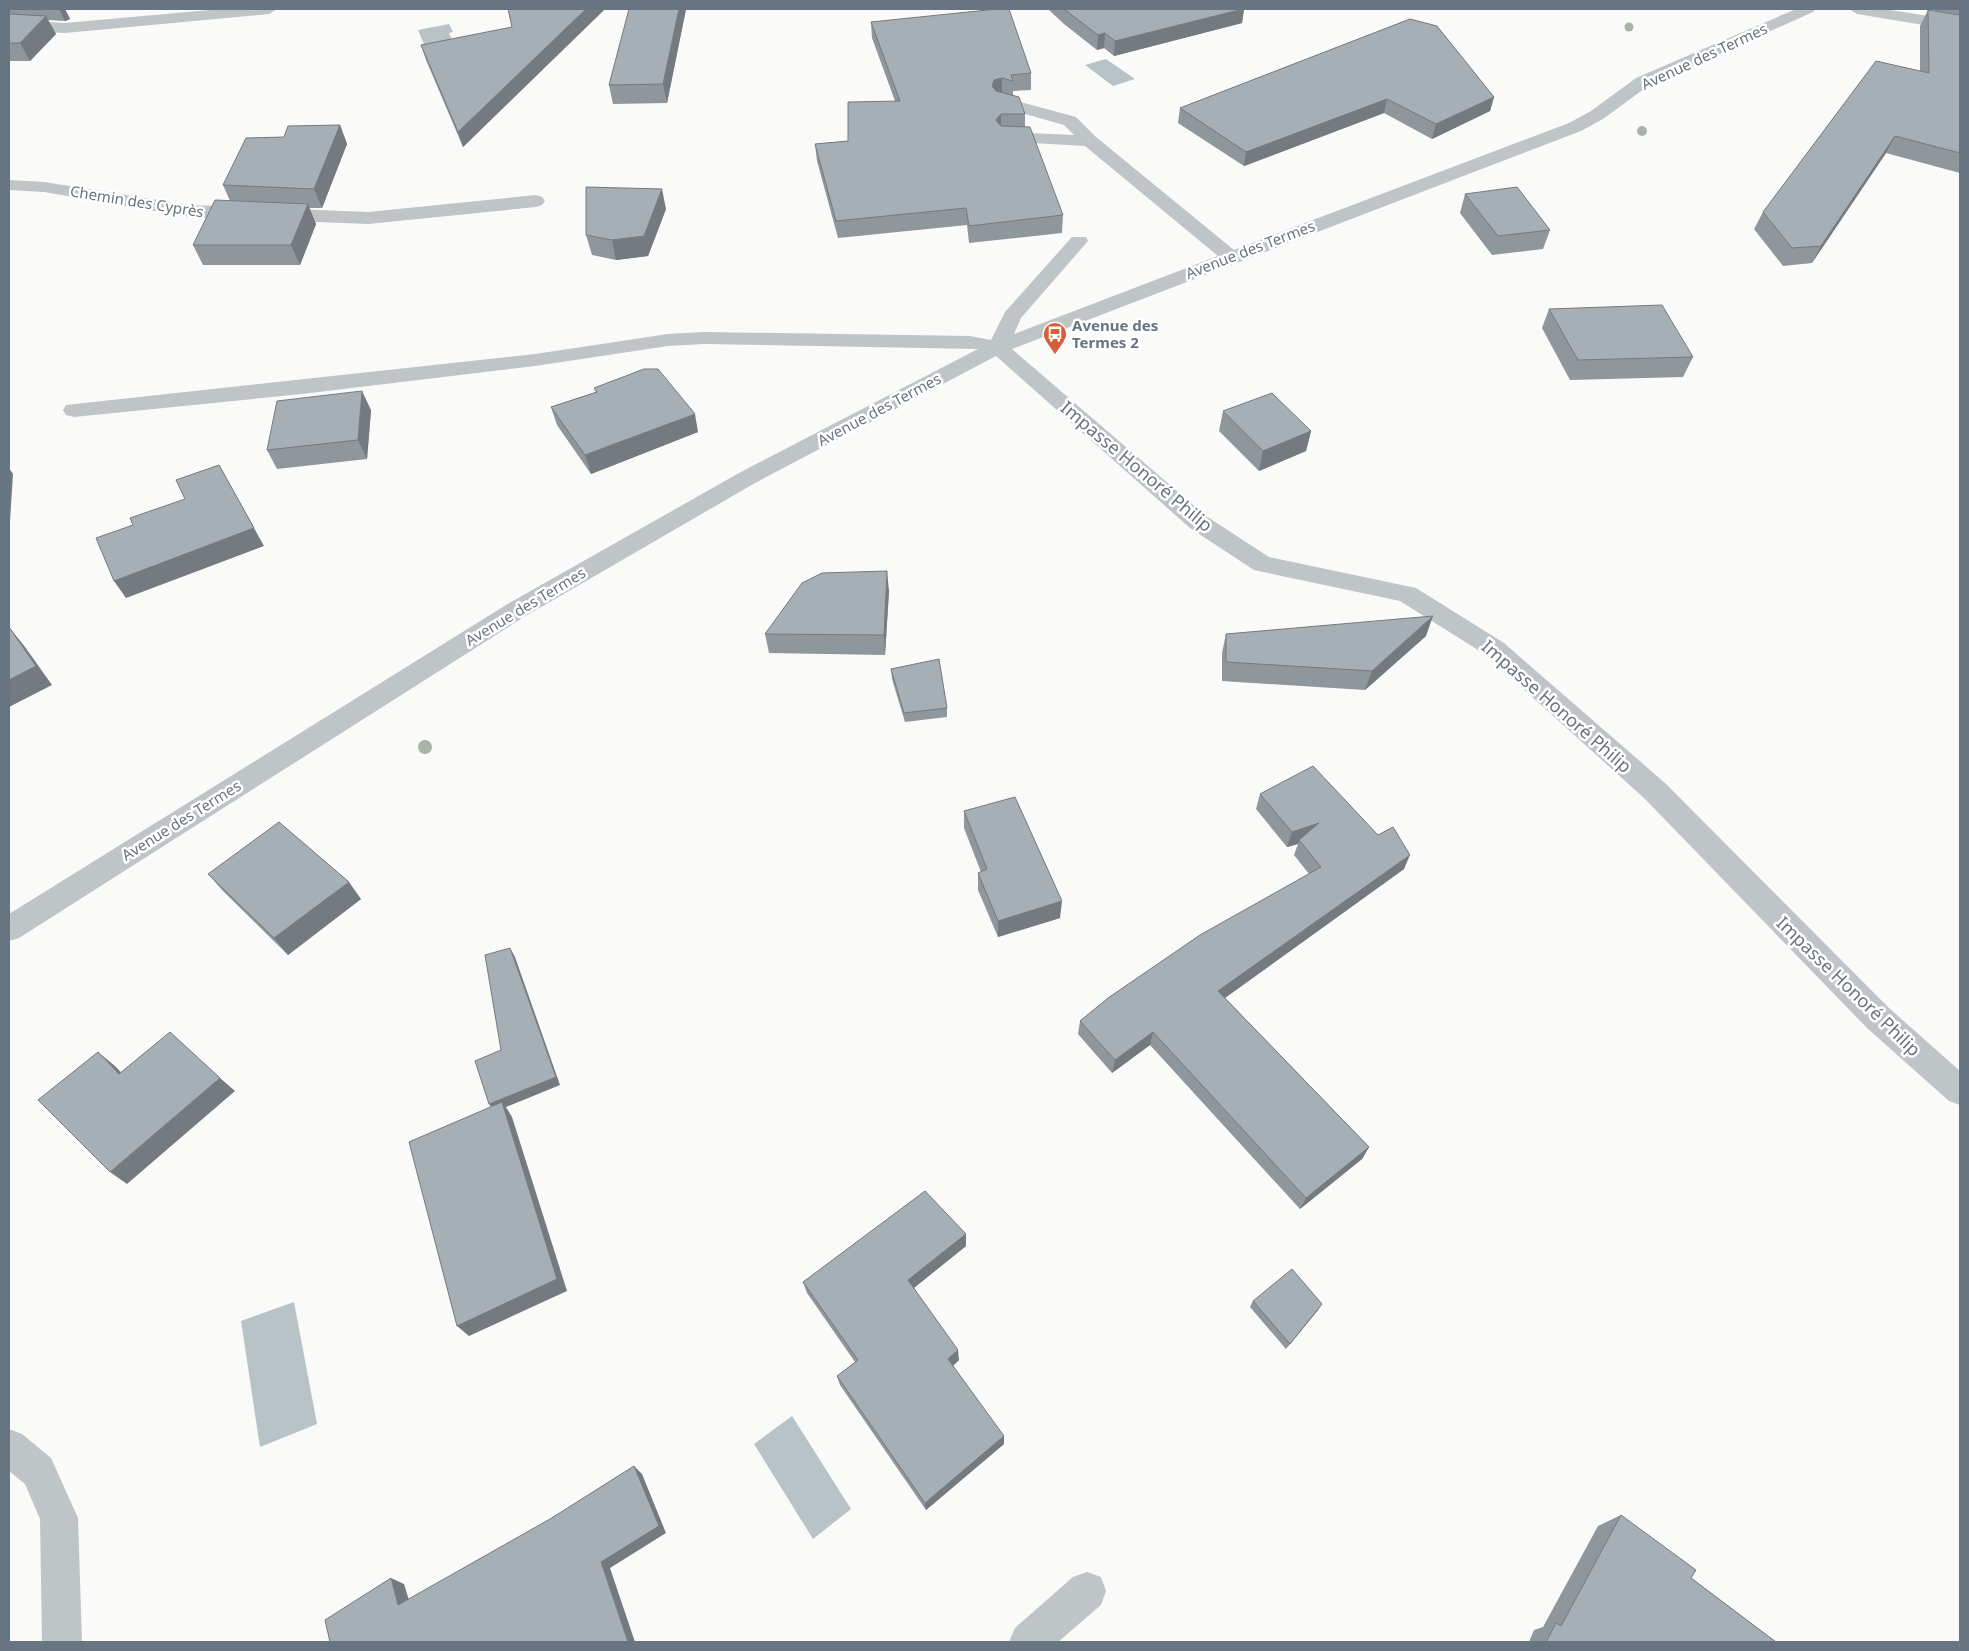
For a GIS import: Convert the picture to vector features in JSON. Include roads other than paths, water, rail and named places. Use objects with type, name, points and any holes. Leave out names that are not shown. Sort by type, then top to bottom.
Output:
[{"type":"street","points":[[9,25],[65,28],[268,9]]},
{"type":"street","name":"Avenue des Termes","points":[[9,929],[515,610],[747,478],[998,347],[1574,127],[1597,115],[1642,82],[1808,9]]},
{"type":"street","points":[[1857,9],[1960,26]]},
{"type":"street","points":[[1002,102],[1070,121],[1090,141],[1230,257]]},
{"type":"street","points":[[1007,138],[1090,141]]},
{"type":"street","name":"Chemin des Cyprès","points":[[9,185],[44,187],[190,211],[368,218],[536,201]]},
{"type":"street","points":[[74,410],[535,360],[668,340],[704,338],[970,342],[998,347],[1012,316],[1079,241]]},
{"type":"street","name":"Impasse Honoré Philip","points":[[998,347],[1198,522],[1262,564],[1407,594],[1495,649],[1656,791],[1878,1018],[1960,1091]]},
{"type":"street","points":[[9,1447],[38,1471],[59,1518],[62,1642]]},
{"type":"street","points":[[1029,1642],[1087,1592]]},
{"type":"place","name":"Avenue des Termes 2","points":[[1055,355]]}]
